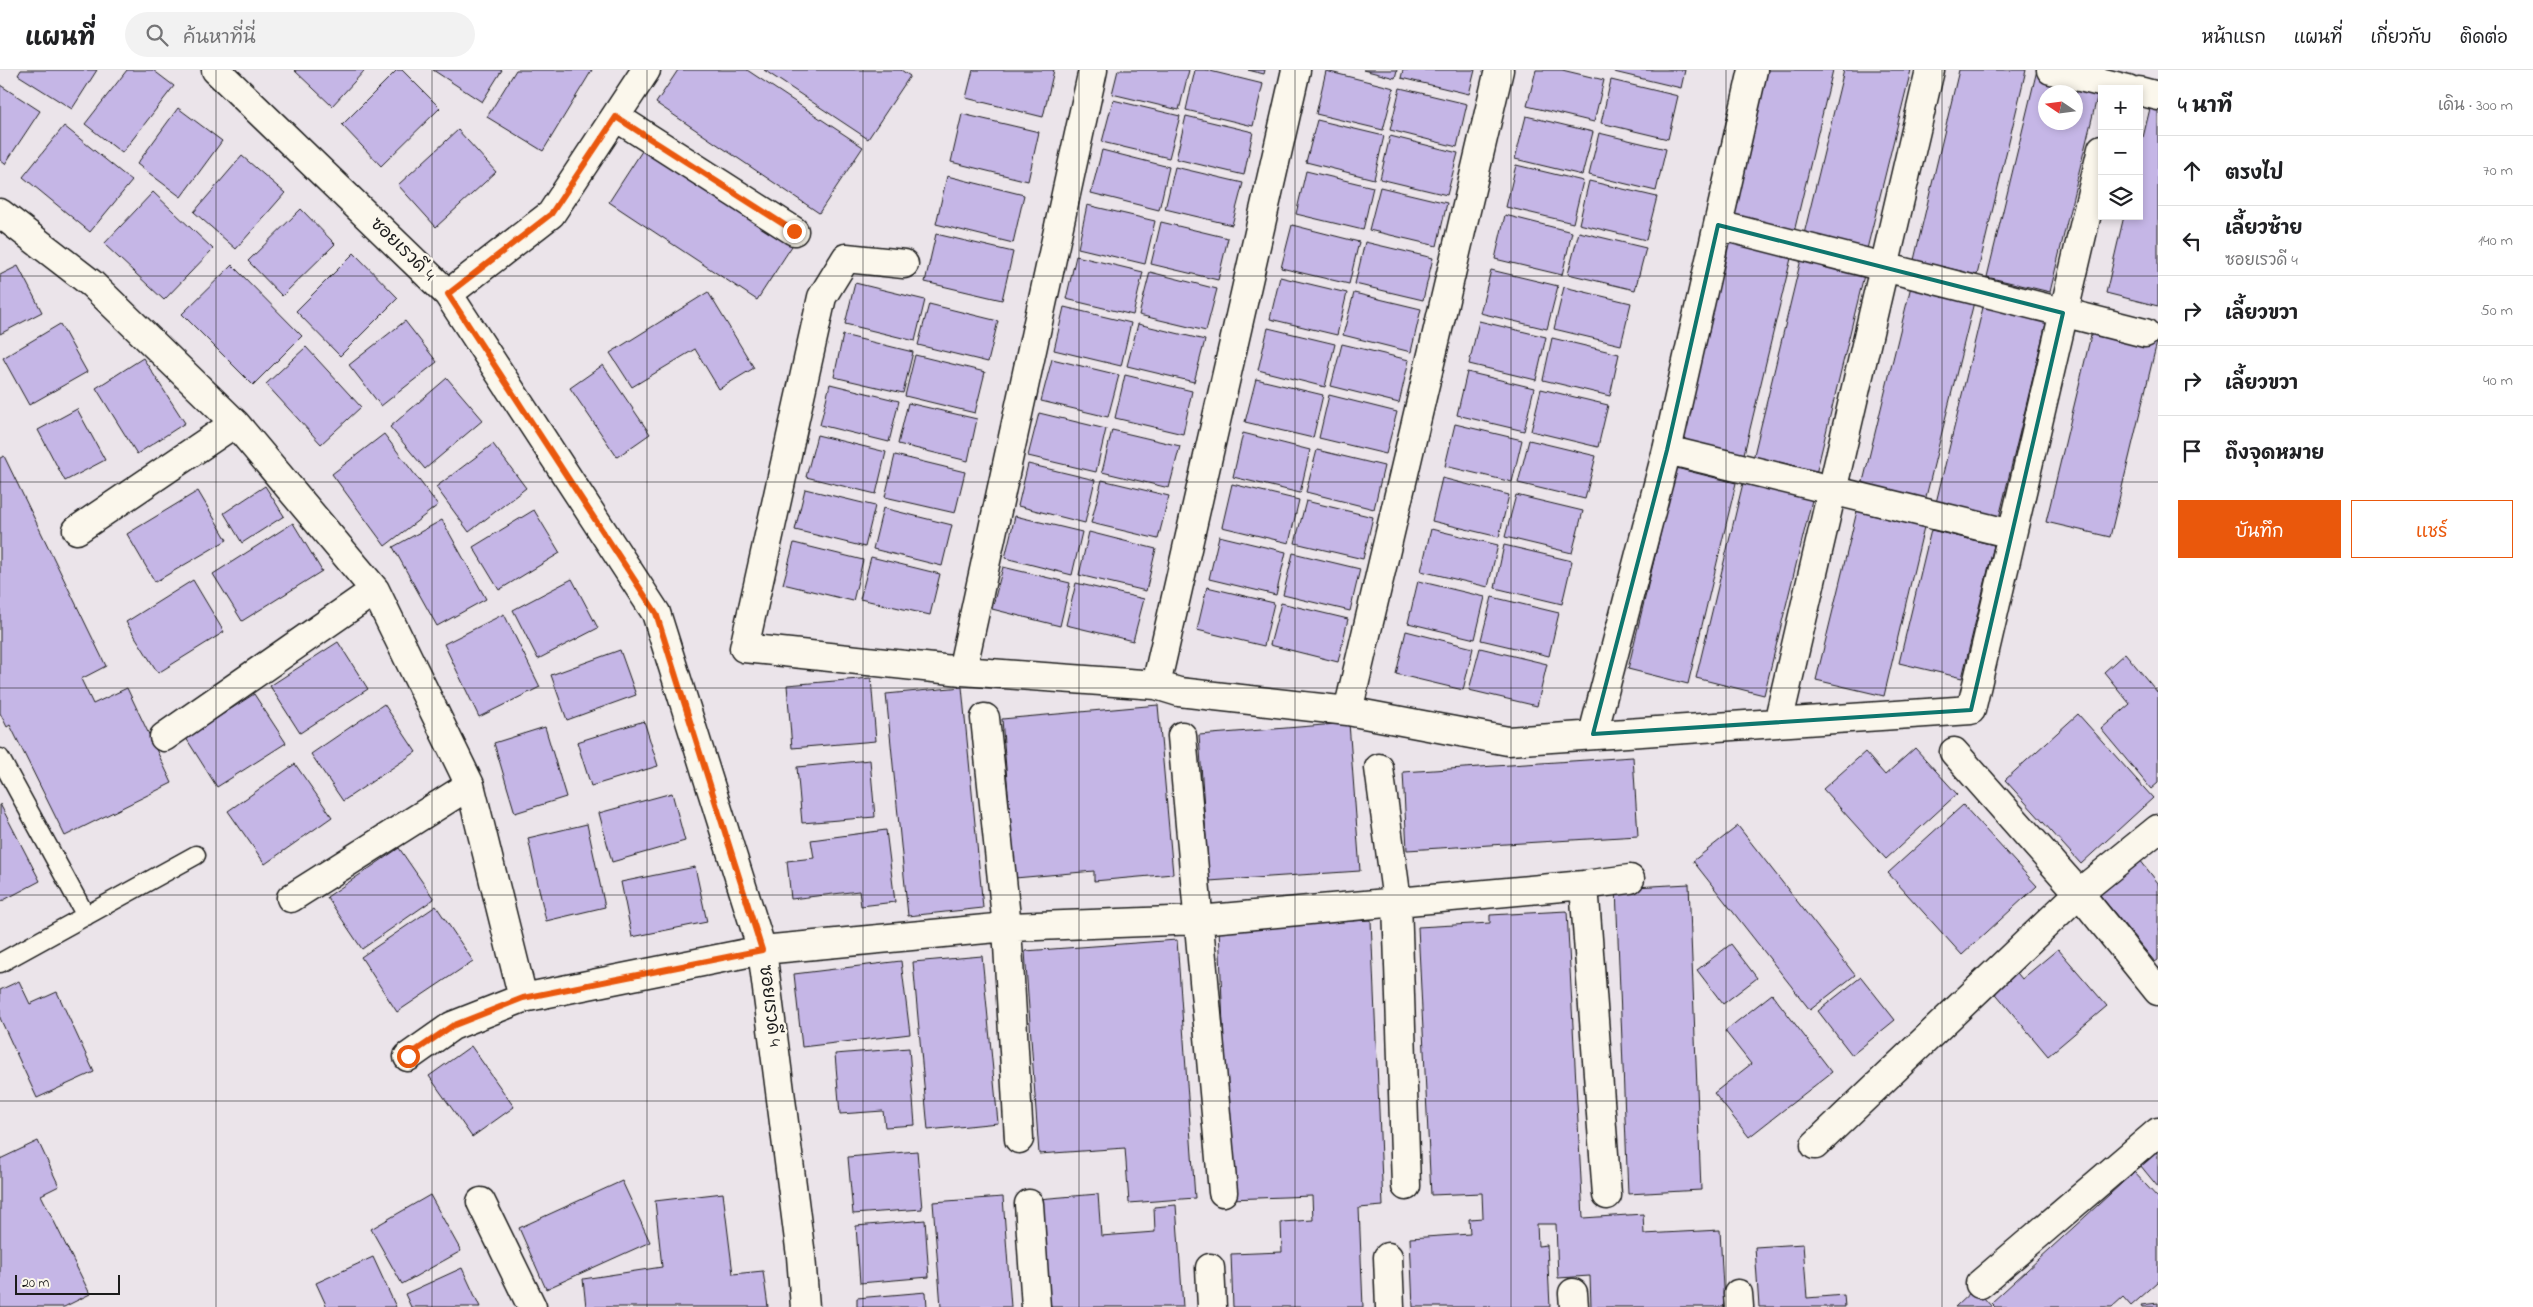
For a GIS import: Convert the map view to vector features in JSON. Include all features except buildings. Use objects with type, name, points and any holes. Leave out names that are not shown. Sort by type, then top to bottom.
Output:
[{"type":"street","name":"ซอยเรวดี 4","points":[[216,70],[448,294],[656,613],[762,950],[801,1256],[805,1307]]},
{"type":"street","points":[[448,294],[551,214],[646,70]]},
{"type":"street","points":[[962,671],[1093,70]]},
{"type":"street","points":[[1156,685],[1296,70]]},
{"type":"street","points":[[1348,710],[1499,70]]},
{"type":"street","points":[[1593,734],[1667,450],[1753,70]]},
{"type":"street","points":[[1778,723],[1930,70]]},
{"type":"street","points":[[2051,70],[2124,85]]},
{"type":"street","points":[[2143,91],[2158,96]]},
{"type":"street","points":[[616,117],[794,231]]},
{"type":"street","points":[[904,264],[846,258],[822,298],[744,648],[962,671],[1156,685],[1179,692],[1348,710],[1508,742],[1593,734],[1970,710],[2098,166]]},
{"type":"street","points":[[0,213],[92,284],[235,423],[375,590],[470,785],[523,998]]},
{"type":"street","points":[[1718,225],[2145,333]]},
{"type":"street","points":[[77,530],[235,423]]},
{"type":"street","points":[[1667,450],[2012,534]]},
{"type":"street","points":[[164,737],[375,590]]},
{"type":"street","points":[[985,718],[1007,927],[1019,1138]]},
{"type":"street","points":[[1182,736],[1223,1192]]},
{"type":"street","points":[[1954,752],[2079,893],[2158,991]]},
{"type":"street","points":[[1379,768],[1397,901],[1406,1186]]},
{"type":"street","points":[[292,898],[470,785]]},
{"type":"street","points":[[1816,1146],[2079,893],[2158,830]]},
{"type":"street","points":[[408,1056],[452,1026],[523,998],[762,950],[1007,927],[1199,920],[1584,885],[1630,878]]},
{"type":"street","points":[[1584,885],[1607,1195]]},
{"type":"street","points":[[1980,1284],[2158,1132]]},
{"type":"street","points":[[481,1202],[532,1307]]},
{"type":"street","points":[[1029,1204],[1036,1307]]},
{"type":"street","points":[[1388,1257],[1390,1307]]},
{"type":"street","points":[[1210,1268],[1212,1307]]},
{"type":"lane","points":[[0,758],[86,916]]},
{"type":"lane","points":[[0,963],[196,855]]},
{"type":"highlighted area","points":[[1718,225],[2063,313],[1971,710],[1593,734],[1667,450]]},
{"type":"route","points":[[408,1056],[452,1026],[523,998],[762,950],[656,613],[448,294],[551,214],[616,117],[794,231]]}]
